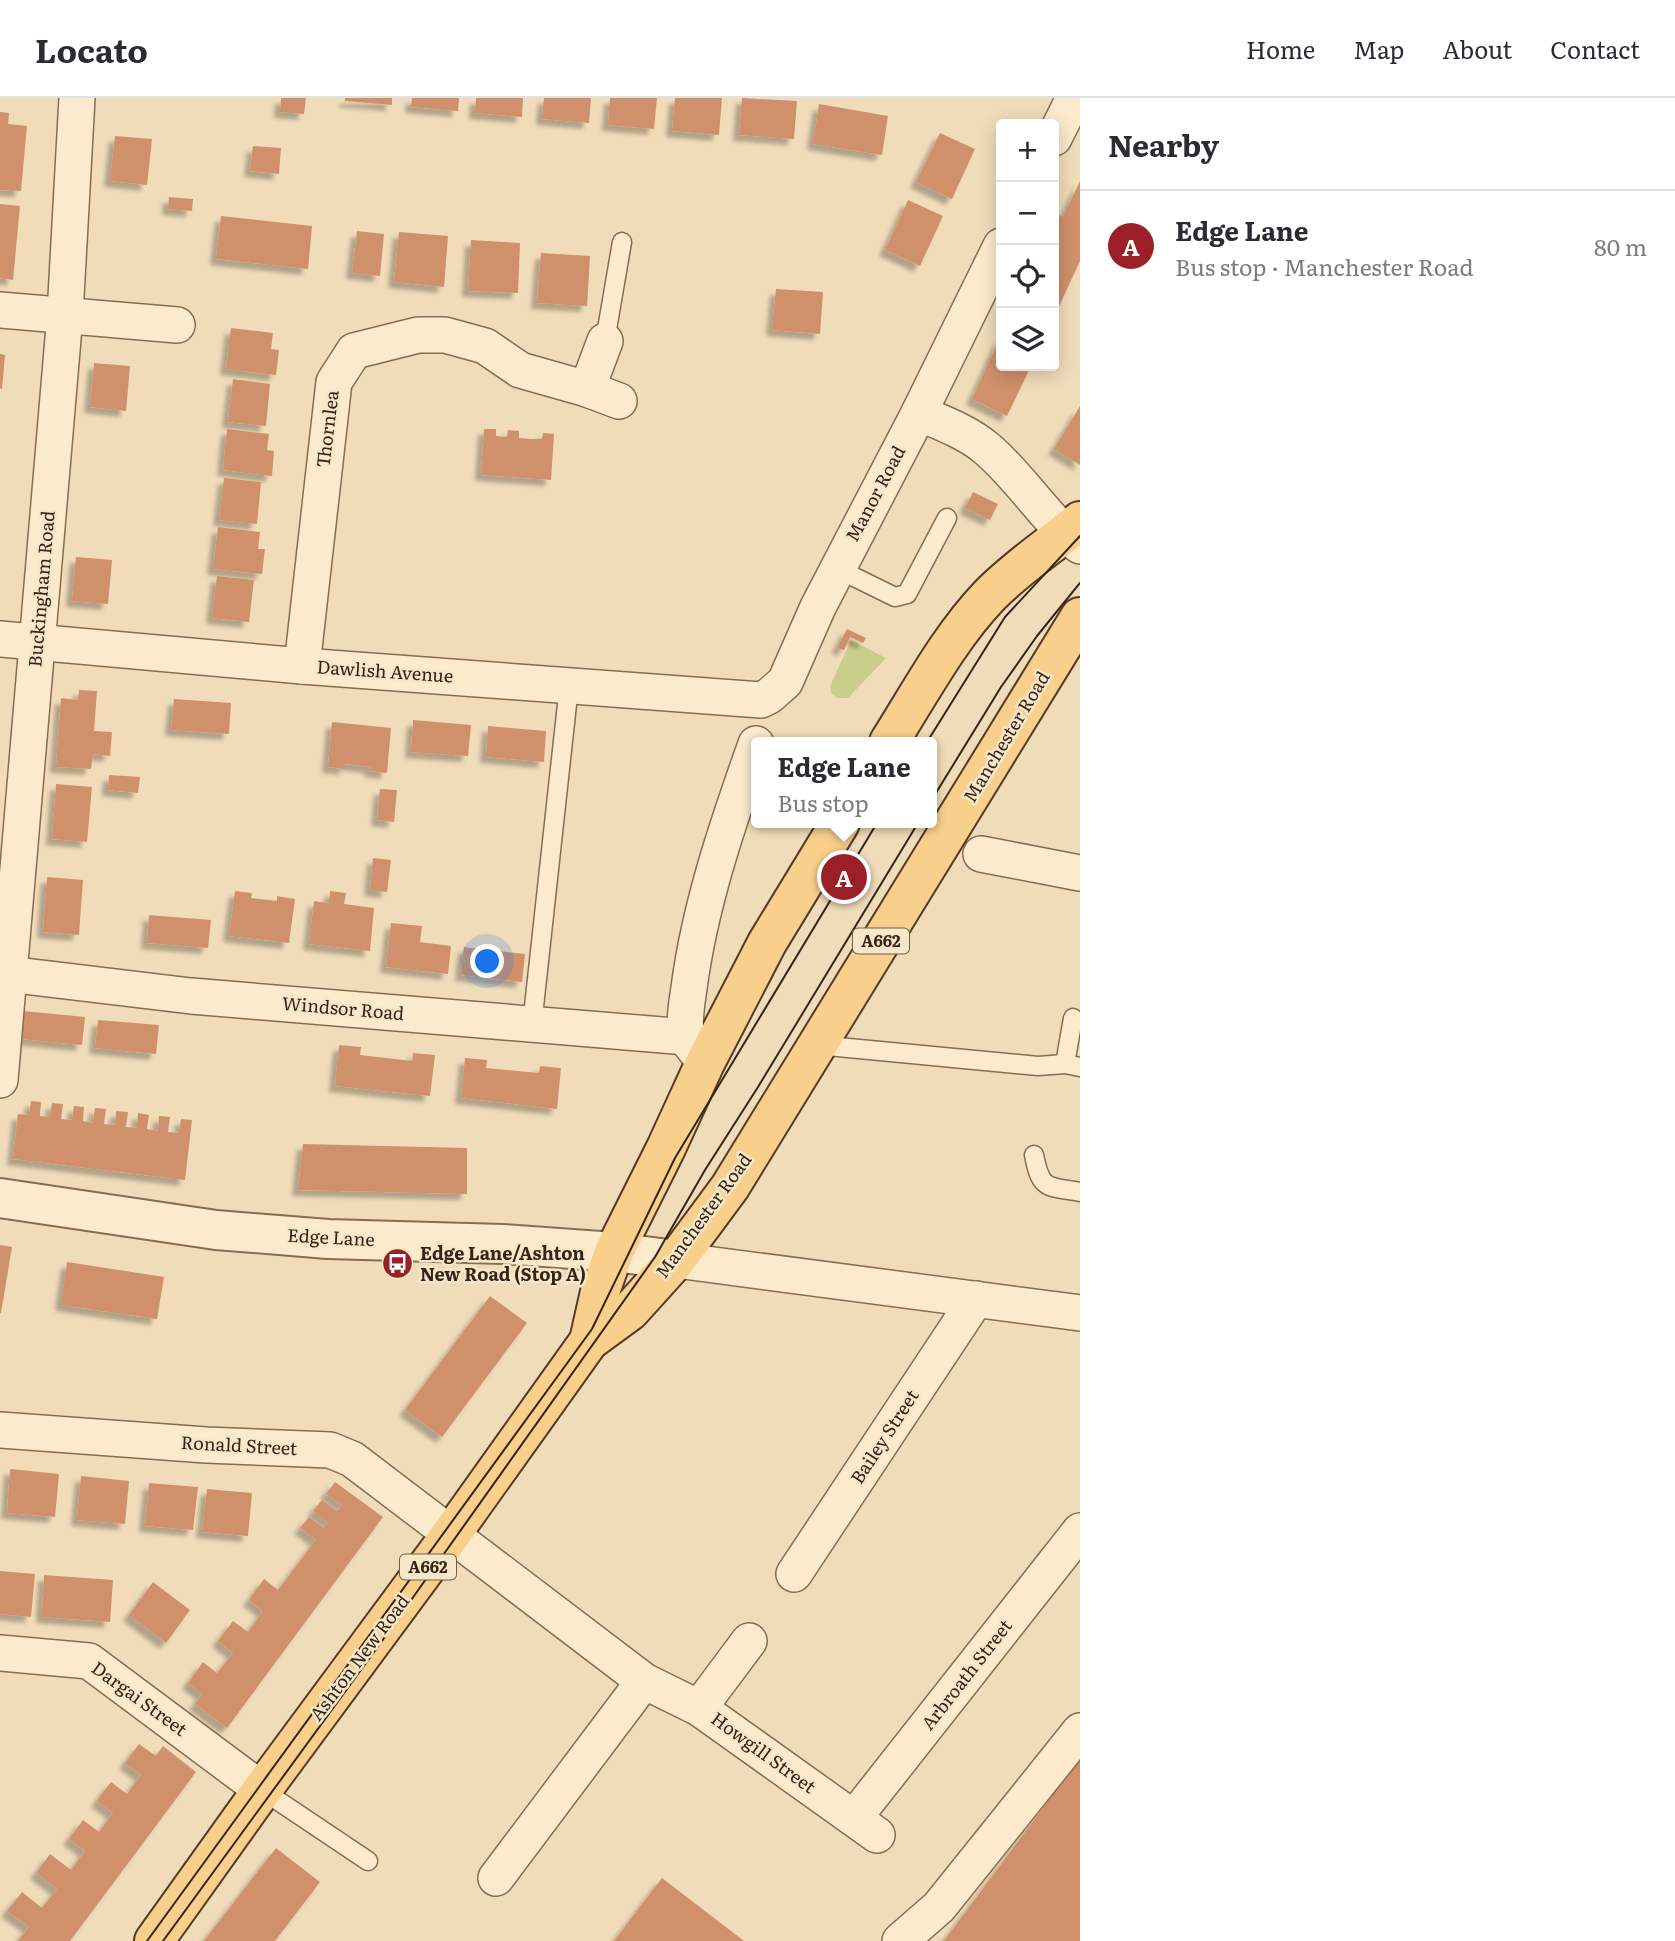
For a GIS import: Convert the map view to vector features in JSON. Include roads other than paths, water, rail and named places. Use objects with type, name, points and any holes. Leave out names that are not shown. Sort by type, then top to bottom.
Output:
[{"type":"main road","points":[[893,737],[957,635],[986,599],[1001,584],[1075,533]]},
{"type":"main road","name":"Manchester Road","points":[[589,1341],[630,1311],[676,1260],[730,1187],[1080,617]]},
{"type":"main road","name":"A662","points":[[589,1341],[600,1292],[614,1252],[666,1149],[696,1050],[767,943],[837,828]]},
{"type":"main road","name":"Ashton New Road","points":[[154,1941],[589,1341]]},
{"type":"street","name":"Buckingham Road","points":[[0,1080],[4,974],[37,642],[65,315],[77,98]]},
{"type":"street","points":[[1059,128],[1074,98]]},
{"type":"street","name":"Manor Road","points":[[759,737],[769,709],[769,696],[785,682],[838,569],[996,256]]},
{"type":"street","points":[[0,310],[177,325]]},
{"type":"street","name":"Thornlea","points":[[302,666],[334,382],[354,351],[418,335],[445,335],[485,346],[520,370],[603,395],[605,341]]},
{"type":"street","points":[[919,413],[957,429],[986,447],[1075,533]]},
{"type":"street","name":"Dawlish Avenue","points":[[0,639],[569,686],[761,700],[769,696]]},
{"type":"street","name":"Manor Road","points":[[696,1050],[687,1005],[691,970],[705,902],[751,760]]},
{"type":"street","points":[[981,854],[1080,873]]},
{"type":"street","name":"Windsor Road","points":[[4,974],[191,996],[631,1033],[696,1050]]},
{"type":"street","name":"Edge Lane","points":[[0,1198],[216,1230],[328,1239],[503,1244],[614,1252],[1080,1313]]},
{"type":"street","name":"Bailey Street","points":[[794,1574],[976,1299]]},
{"type":"street","name":"Ronald Street","points":[[0,1430],[206,1445],[330,1450],[352,1459],[644,1681]]},
{"type":"street","name":"Arbroath Street","points":[[865,1826],[1080,1531]]},
{"type":"street","points":[[699,1707],[749,1641]]},
{"type":"street","name":"Dargai Street","points":[[0,1653],[89,1661],[262,1790]]},
{"type":"street","points":[[496,1878],[644,1681]]},
{"type":"street","name":"Howgill Street","points":[[644,1681],[699,1707],[865,1826]]},
{"type":"street","points":[[900,1941],[939,1907],[1080,1731]]},
{"type":"lane","points":[[605,341],[622,242]]},
{"type":"lane","points":[[838,569],[895,597],[907,594],[947,518]]},
{"type":"lane","points":[[532,1025],[569,686]]},
{"type":"lane","points":[[817,1045],[1038,1066],[1073,1066],[1073,1018]]},
{"type":"lane","points":[[1034,1155],[1038,1177],[1048,1186],[1080,1192]]},
{"type":"lane","points":[[262,1790],[368,1861]]},
{"type":"tram line","points":[[930,737],[1005,617],[1080,536]]},
{"type":"tram line","points":[[937,791],[1001,687],[1037,636],[1080,583]]},
{"type":"tram line","points":[[147,1941],[592,1329],[675,1158],[874,828]]},
{"type":"tram line","points":[[163,1941],[377,1648],[655,1257],[705,1170],[915,828]]},
{"type":"place","name":"Edge Lane","points":[[844,877]]},
{"type":"place","name":"Edge Lane/Ashton New Road (Stop A)","points":[[397,1264]]}]
